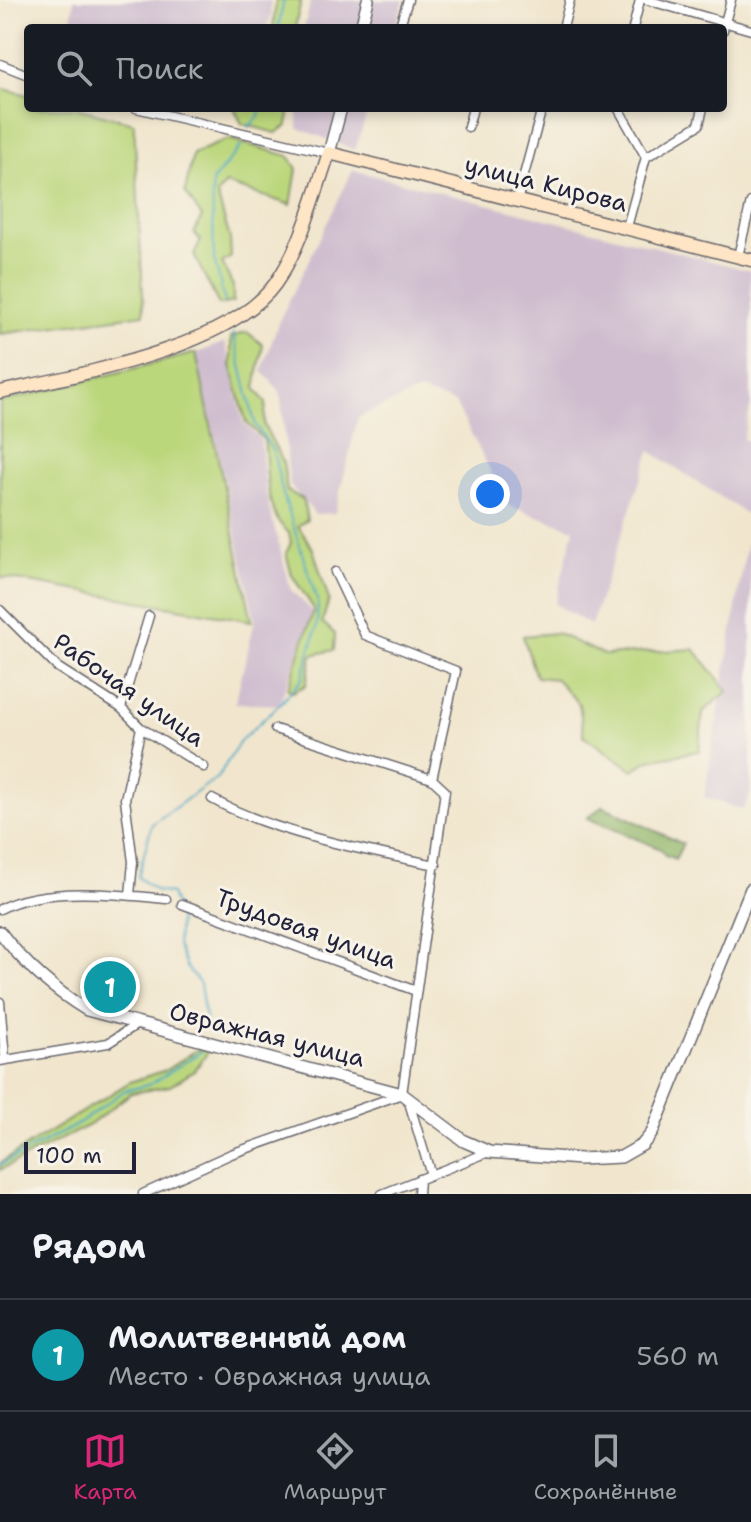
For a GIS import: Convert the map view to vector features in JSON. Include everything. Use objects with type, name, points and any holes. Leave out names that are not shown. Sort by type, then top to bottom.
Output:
[{"type":"main road","name":"улица Кирова","points":[[329,153],[751,260]]},
{"type":"main road","points":[[0,392],[140,357],[205,334],[243,314],[277,282],[296,245],[329,153]]},
{"type":"street","points":[[362,24],[368,0]]},
{"type":"street","points":[[400,24],[408,0]]},
{"type":"street","points":[[564,24],[570,0]]},
{"type":"street","points":[[634,24],[640,0]]},
{"type":"street","points":[[647,0],[718,24]]},
{"type":"street","points":[[725,24],[731,0]]},
{"type":"street","points":[[727,26],[751,30]]},
{"type":"street","points":[[0,64],[24,73]]},
{"type":"street","points":[[153,112],[329,153],[340,112]]},
{"type":"street","points":[[468,127],[472,112]]},
{"type":"street","points":[[517,201],[541,112]]},
{"type":"street","points":[[620,112],[646,157]]},
{"type":"street","points":[[627,227],[646,157],[699,125],[702,112]]},
{"type":"street","points":[[738,256],[751,202]]},
{"type":"street","points":[[335,572],[365,635],[456,671],[432,779]]},
{"type":"street","name":"Рабочая улица","points":[[0,610],[57,667],[121,708],[141,728],[204,767]]},
{"type":"street","points":[[121,708],[149,616]]},
{"type":"street","points":[[130,895],[133,862],[125,799],[141,728]]},
{"type":"street","points":[[275,729],[432,779],[445,791],[416,991],[405,1096],[431,1175]]},
{"type":"street","points":[[212,799],[239,814],[383,855],[436,865]]},
{"type":"street","points":[[382,1194],[489,1152],[580,1159],[621,1157],[642,1145],[661,1113],[751,889]]},
{"type":"street","points":[[0,909],[16,900],[48,896],[130,895],[166,899]]},
{"type":"street","name":"Трудовая улица","points":[[182,904],[416,991]]},
{"type":"street","name":"Овражная улица","points":[[3,941],[56,991],[87,1010],[405,1096],[464,1141],[489,1152]]},
{"type":"street","points":[[0,1002],[2,1059],[108,1043],[136,1025]]},
{"type":"street","points":[[143,1194],[231,1154],[405,1096]]},
{"type":"street","points":[[418,1194],[419,1179]]},
{"type":"shaded area","points":[[74,0],[270,0],[271,17],[267,24],[71,24]]},
{"type":"shaded area","points":[[311,0],[404,0],[396,24],[305,24]]},
{"type":"shaded area","points":[[298,112],[368,112],[355,150],[298,128]]},
{"type":"shaded area","points":[[353,170],[751,271],[751,405],[743,439],[751,442],[751,517],[650,451],[591,625],[555,604],[574,529],[509,506],[455,403],[419,391],[358,417],[335,513],[315,514],[290,485],[280,391],[262,371],[278,323]]},
{"type":"shaded area","points":[[225,342],[243,422],[260,439],[266,496],[291,590],[313,612],[279,705],[235,703],[255,620],[197,353]]},
{"type":"shaded area","points":[[751,518],[751,793],[743,810],[704,797]]},
{"type":"green space","points":[[276,0],[301,0],[296,24],[273,24]]},
{"type":"green space","points":[[0,88],[24,94],[24,112],[91,112],[134,123],[144,314],[0,334]]},
{"type":"green space","points":[[236,112],[289,112],[287,126],[276,133],[242,124]]},
{"type":"green space","points":[[228,139],[289,156],[297,169],[291,205],[226,184],[217,194],[230,239],[231,257],[222,263],[233,286],[233,302],[219,305],[194,255],[201,241],[194,233],[202,217],[185,192],[193,154]]},
{"type":"green space","points":[[247,332],[263,345],[255,388],[266,403],[264,425],[283,462],[287,491],[303,499],[307,520],[298,526],[313,549],[329,600],[322,622],[335,634],[334,650],[312,655],[306,685],[293,692],[288,689],[314,609],[292,575],[286,553],[291,543],[289,533],[274,514],[268,490],[264,440],[246,422],[231,365],[231,337]]},
{"type":"green space","points":[[196,353],[252,621],[0,577],[0,402]]},
{"type":"green space","points":[[556,633],[604,655],[694,649],[728,691],[703,712],[699,751],[649,760],[633,770],[584,736],[579,704],[556,679],[536,677],[523,636]]},
{"type":"green space","points":[[603,806],[683,844],[675,859],[665,855],[661,849],[587,818]]},
{"type":"green space","points":[[198,1049],[208,1052],[194,1071],[170,1086],[131,1093],[90,1125],[0,1170],[0,1163],[130,1082],[166,1070]]},
{"type":"waterway","points":[[279,24],[284,0]]},
{"type":"waterway","points":[[248,127],[259,117],[260,112]]},
{"type":"waterway","points":[[225,302],[214,259],[212,182],[241,146]]},
{"type":"waterway","points":[[207,1031],[200,984],[186,967],[177,945],[179,916],[171,894],[156,891],[138,877],[152,824],[218,777],[241,740],[302,679],[317,626],[318,603],[283,494],[273,451],[255,424],[233,332]]},
{"type":"waterway","points":[[0,1165],[75,1126],[124,1091],[151,1084],[202,1051]]},
{"type":"place","name":"Молитвенный дом","points":[[110,987]]}]
